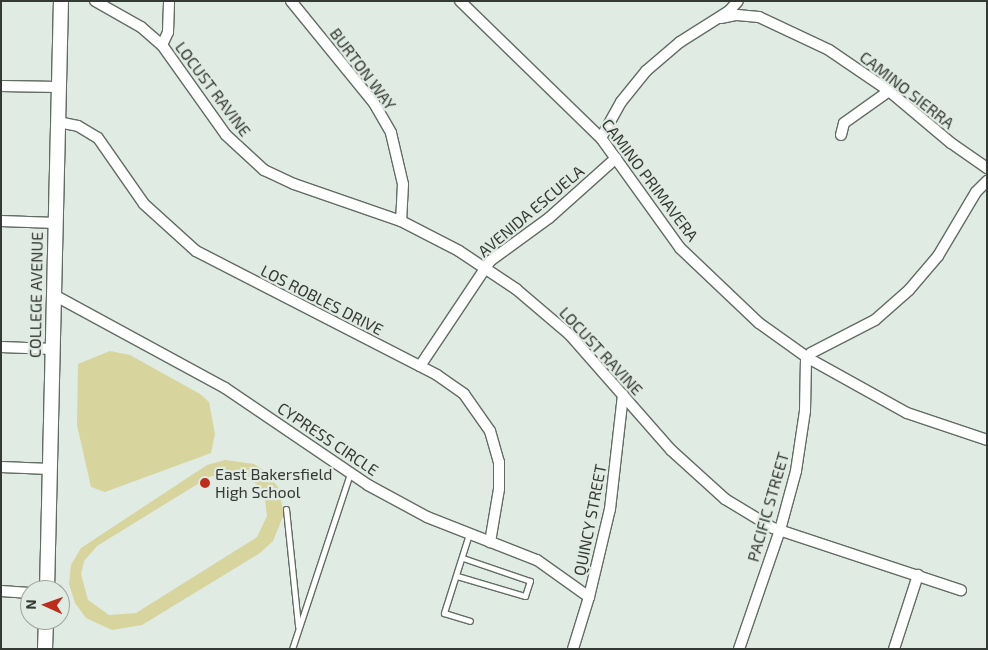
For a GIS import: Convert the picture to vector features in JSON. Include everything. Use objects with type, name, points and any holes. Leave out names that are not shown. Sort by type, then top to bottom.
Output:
[{"type":"street","name":"COLLEGE AVENUE","points":[[46,580],[61,1]]},
{"type":"street","name":"LOCUST RAVINE","points":[[95,1],[141,27],[162,45],[226,135],[252,161],[294,184],[401,221],[485,267],[559,325],[706,484],[746,513],[780,530],[961,590]]},
{"type":"street","points":[[162,45],[168,32],[169,1]]},
{"type":"street","name":"BURTON WAY","points":[[291,1],[374,103],[391,133],[403,184],[401,221]]},
{"type":"street","name":"CAMINO PRIMAVERA","points":[[460,1],[602,138],[661,224],[700,270],[759,323],[808,358],[907,413],[987,440]]},
{"type":"street","points":[[602,138],[621,102],[646,71],[680,42],[721,18],[738,1]]},
{"type":"street","name":"CAMINO SIERRA","points":[[721,18],[748,15],[773,23],[829,50],[889,91],[950,143],[987,168]]},
{"type":"street","points":[[1,86],[59,87]]},
{"type":"street","points":[[841,135],[844,123],[889,91]]},
{"type":"street","name":"LOS ROBLES DRIVE","points":[[58,122],[78,126],[98,138],[144,204],[196,251],[420,366],[464,394],[490,431],[500,476],[490,542]]},
{"type":"street","name":"AVENIDA ESCUELA","points":[[420,366],[485,267],[616,158]]},
{"type":"street","points":[[808,358],[811,353],[875,320],[909,290],[938,256],[976,192],[987,181]]},
{"type":"street","points":[[1,221],[56,223]]},
{"type":"street","name":"CYPRESS CIRCLE","points":[[54,296],[225,388],[350,474],[397,502],[469,534],[537,560],[590,597]]},
{"type":"street","points":[[1,347],[52,349]]},
{"type":"street","name":"PACIFIC STREET","points":[[739,649],[780,530],[802,437],[808,358]]},
{"type":"street","name":"QUINCY STREET","points":[[573,649],[590,597],[610,509],[623,395]]},
{"type":"street","points":[[1,467],[50,469]]},
{"type":"street","points":[[894,649],[918,575]]},
{"type":"street","points":[[1,591],[20,592]]},
{"type":"street","points":[[45,649],[46,630]]},
{"type":"lane","points":[[292,649],[350,474]]},
{"type":"lane","points":[[286,509],[298,629]]},
{"type":"lane","points":[[469,534],[463,558],[444,613],[470,621]]},
{"type":"lane","points":[[457,576],[525,596],[528,588],[530,580],[463,558]]},
{"type":"shaded area","points":[[110,351],[130,355],[200,394],[209,402],[215,434],[211,453],[105,492],[91,487],[77,425],[78,364]]},
{"type":"shaded area","points":[[225,460],[254,464],[266,472],[278,487],[284,514],[273,541],[260,553],[142,625],[112,630],[86,618],[75,603],[69,580],[71,565],[81,548],[207,465]],"holes":[[[232,471],[248,476],[264,492],[267,516],[257,537],[136,613],[109,615],[88,600],[81,574],[84,561],[97,546],[209,477]]]},
{"type":"place","name":"East Bakersfield High School","points":[[205,483]]}]
